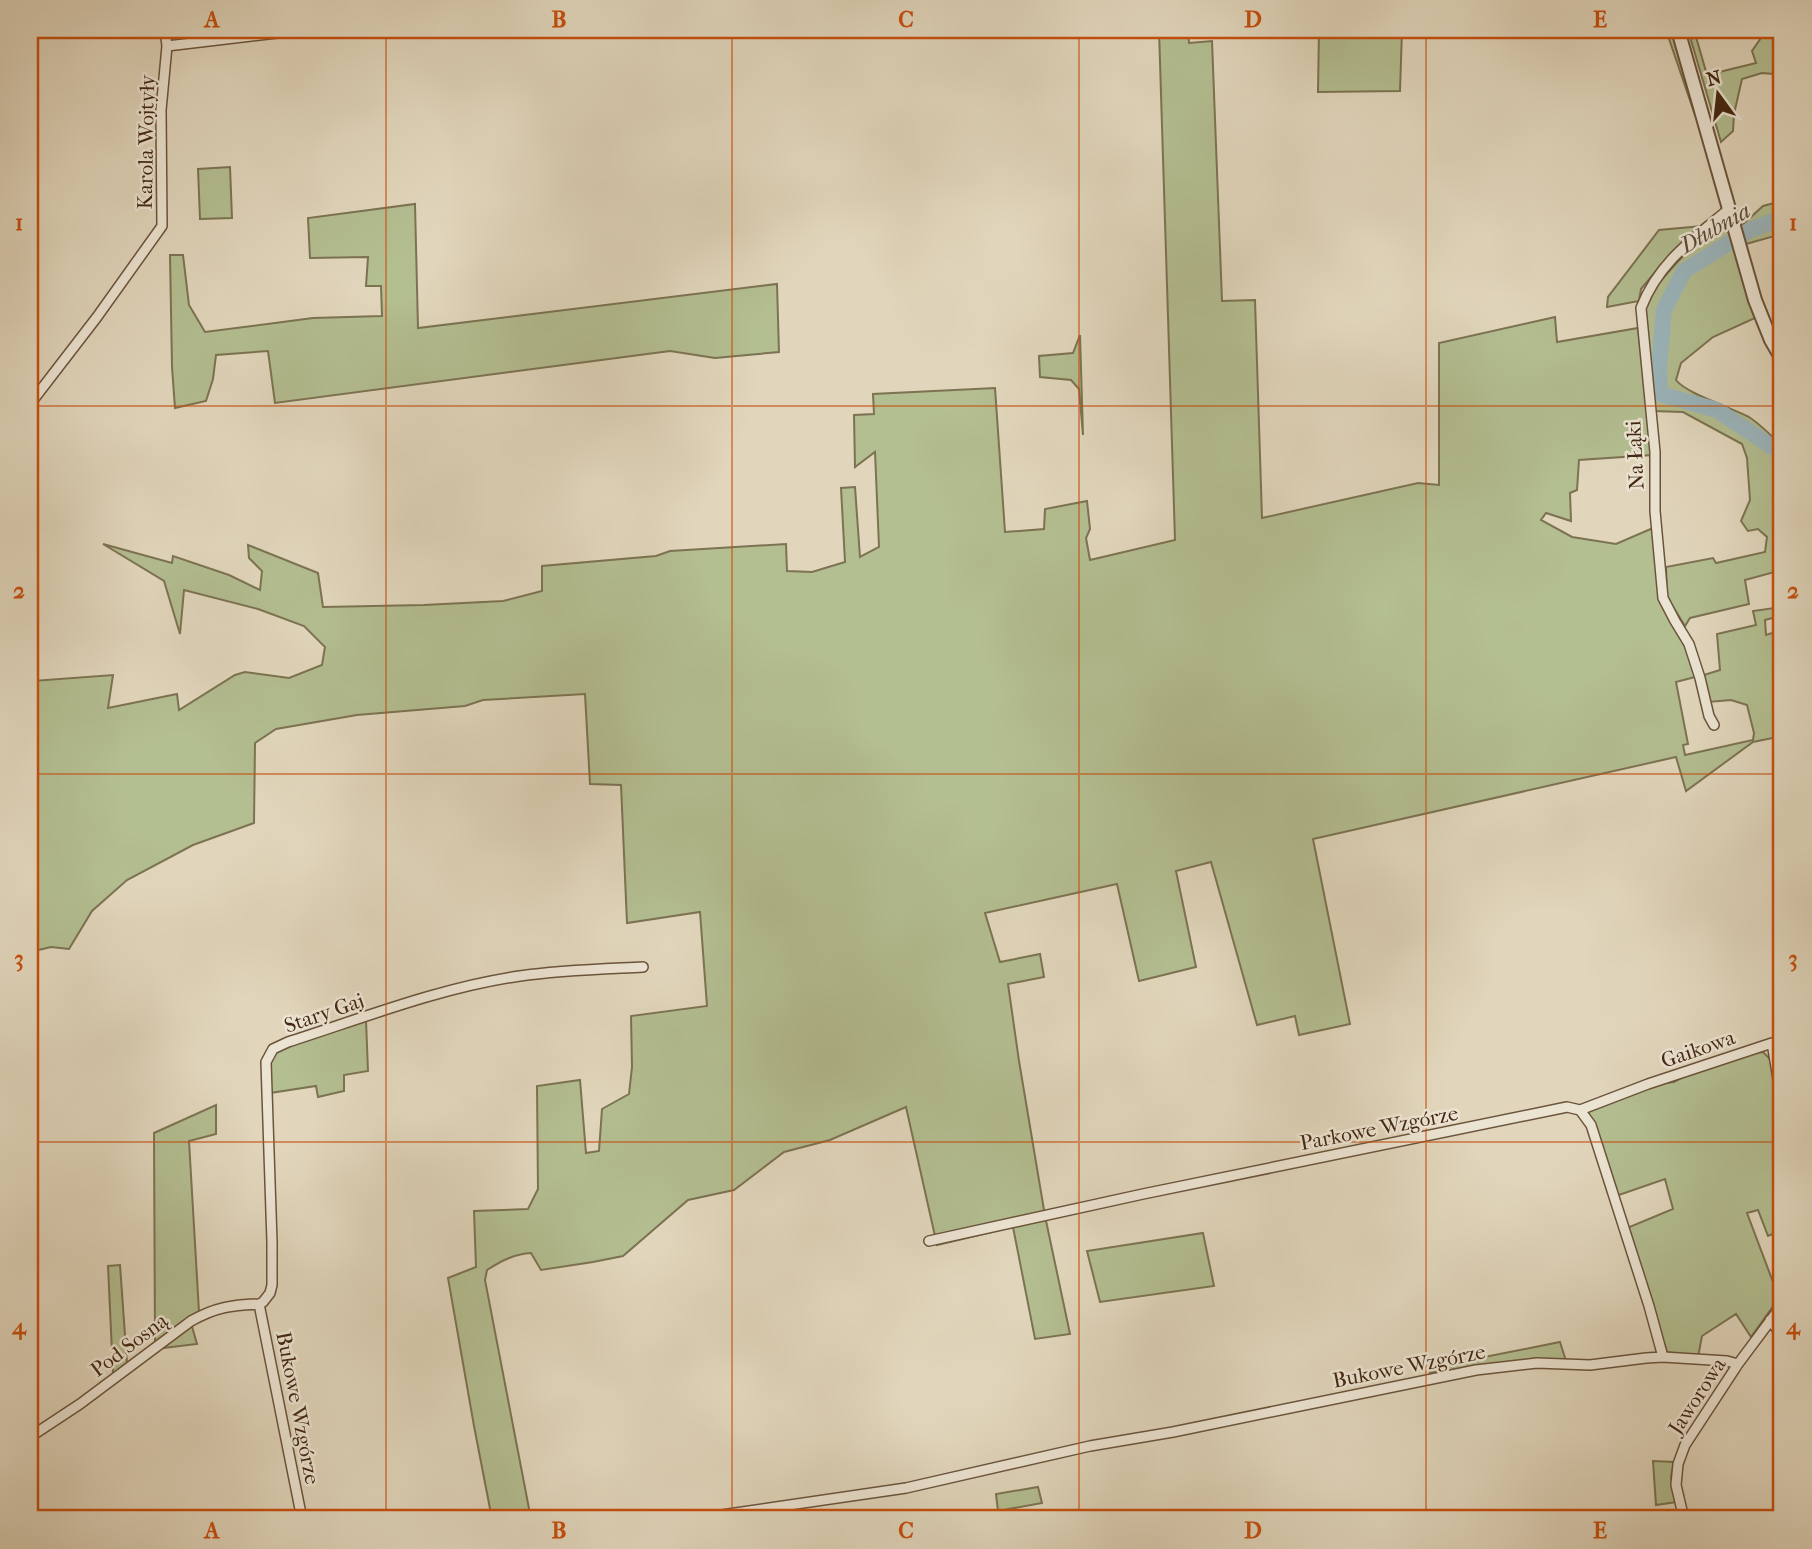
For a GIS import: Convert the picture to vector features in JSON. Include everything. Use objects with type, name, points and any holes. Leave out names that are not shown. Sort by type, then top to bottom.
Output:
[{"type":"street","name":"Karola Wojtyły","points":[[30,404],[162,226],[161,110],[167,46],[165,30]]},
{"type":"street","points":[[167,46],[303,30]]},
{"type":"street","points":[[1678,30],[1755,300],[1782,359]]},
{"type":"street","name":"Na Łąki","points":[[1714,725],[1709,716],[1689,644],[1663,598],[1655,511],[1655,452],[1641,308],[1647,291],[1690,240],[1731,214]]},
{"type":"street","name":"Stary Gaj","points":[[259,1304],[270,1293],[272,1285],[266,1062],[273,1049],[468,986],[520,976],[643,967]]},
{"type":"street","name":"Gaikowa","points":[[1580,1110],[1648,1084],[1772,1044],[1782,1103]]},
{"type":"street","name":"Parkowe Wzgórze","points":[[929,1241],[1180,1186],[1567,1107],[1580,1110]]},
{"type":"street","points":[[1580,1110],[1591,1125],[1663,1357]]},
{"type":"street","name":"Pod Sosną","points":[[30,1437],[70,1411],[191,1321],[210,1310],[259,1304]]},
{"type":"street","name":"Bukowe Wzgórze","points":[[259,1304],[302,1519]]},
{"type":"street","name":"Jaworowa","points":[[1684,1519],[1676,1485],[1678,1464],[1685,1445],[1738,1364],[1782,1305]]},
{"type":"street","points":[[1770,1320],[1782,1336]]},
{"type":"street","name":"Bukowe Wzgórze","points":[[695,1519],[906,1488],[1090,1446],[1173,1432],[1476,1370],[1537,1363],[1590,1365],[1663,1357],[1738,1364]]},
{"type":"green space","points":[[1159,30],[1188,30],[1189,43],[1212,41],[1222,301],[1255,300],[1262,518],[1418,483],[1439,485],[1439,343],[1555,317],[1557,342],[1638,328],[1652,455],[1579,460],[1577,490],[1570,493],[1571,521],[1546,513],[1541,520],[1572,537],[1616,544],[1653,528],[1660,602],[1686,646],[1695,677],[1676,682],[1688,744],[1683,745],[1685,755],[1753,740],[1754,733],[1747,705],[1731,700],[1708,702],[1704,675],[1720,670],[1717,634],[1756,625],[1753,611],[1774,608],[1776,617],[1765,620],[1766,635],[1782,630],[1782,736],[1753,742],[1686,791],[1676,757],[1313,839],[1350,1024],[1299,1035],[1295,1016],[1257,1025],[1211,862],[1176,871],[1196,967],[1139,981],[1117,884],[985,913],[1000,962],[1040,954],[1044,977],[1008,984],[1045,1216],[1070,1334],[1035,1339],[1013,1227],[937,1245],[906,1107],[830,1140],[784,1152],[734,1190],[688,1200],[623,1256],[541,1270],[531,1253],[508,1258],[487,1270],[485,1280],[531,1519],[492,1519],[448,1278],[476,1267],[474,1211],[528,1209],[538,1189],[537,1086],[580,1080],[586,1153],[599,1151],[602,1109],[629,1094],[632,1067],[631,1016],[707,1006],[700,912],[627,923],[621,785],[590,784],[585,694],[483,700],[465,706],[357,715],[276,729],[255,743],[254,823],[193,845],[127,880],[92,911],[69,949],[51,947],[30,952],[30,625],[33,681],[113,675],[108,708],[177,694],[179,710],[235,675],[245,672],[289,678],[322,665],[325,647],[304,626],[258,609],[184,590],[180,634],[164,581],[103,544],[172,563],[173,556],[229,575],[260,590],[262,571],[249,558],[248,545],[318,573],[323,607],[503,601],[542,591],[542,566],[656,556],[670,551],[786,544],[787,571],[812,572],[845,562],[841,488],[855,487],[860,557],[879,547],[875,452],[855,467],[854,415],[874,414],[873,394],[995,388],[1005,532],[1044,529],[1045,509],[1087,501],[1090,529],[1086,538],[1090,560],[1175,540]]},
{"type":"green space","points":[[1319,30],[1402,30],[1400,91],[1318,92]]},
{"type":"green space","points":[[1666,30],[1671,30],[1695,115]]},
{"type":"green space","points":[[1688,30],[1694,30],[1707,75],[1756,63],[1752,51],[1763,35],[1762,30],[1782,30],[1782,73],[1762,73],[1742,79],[1733,131],[1721,142]]},
{"type":"green space","points":[[230,167],[232,218],[200,219],[198,169]]},
{"type":"green space","points":[[1782,201],[1782,234],[1746,244],[1741,226],[1763,206]]},
{"type":"green space","points":[[415,204],[418,328],[777,284],[779,352],[715,358],[670,351],[275,403],[268,351],[216,355],[213,379],[206,401],[175,408],[170,255],[183,255],[189,305],[205,332],[313,318],[382,316],[381,286],[366,286],[368,257],[310,258],[308,218]]},
{"type":"green space","points":[[1724,218],[1755,318],[1713,337],[1681,363],[1676,380],[1699,395],[1749,417],[1782,446],[1782,570],[1745,580],[1749,604],[1690,618],[1685,626],[1667,597],[1666,567],[1713,558],[1716,563],[1765,552],[1767,537],[1758,529],[1748,531],[1741,521],[1750,500],[1747,458],[1742,444],[1683,412],[1653,411],[1645,300],[1682,257]]},
{"type":"green space","points":[[1702,226],[1667,258],[1641,289],[1639,301],[1607,307],[1608,297],[1659,230]]},
{"type":"green space","points":[[1080,335],[1083,435],[1079,389],[1071,380],[1040,377],[1039,356],[1073,353]]},
{"type":"green space","points":[[366,1020],[368,1071],[344,1075],[344,1091],[318,1097],[316,1086],[270,1093],[271,1061],[284,1046]]},
{"type":"green space","points":[[1763,1052],[1771,1060],[1782,1116],[1782,1230],[1768,1236],[1758,1210],[1747,1213],[1779,1298],[1751,1337],[1736,1314],[1702,1336],[1698,1357],[1667,1352],[1627,1228],[1673,1209],[1665,1179],[1616,1196],[1588,1112],[1658,1084],[1674,1082],[1751,1053]]},
{"type":"green space","points":[[216,1105],[216,1134],[189,1141],[199,1312],[155,1342],[154,1133]]},
{"type":"green space","points":[[1203,1233],[1214,1286],[1100,1302],[1087,1251]]},
{"type":"green space","points":[[120,1265],[127,1363],[113,1374],[108,1266]]},
{"type":"green space","points":[[191,1323],[197,1344],[155,1349]]},
{"type":"green space","points":[[1560,1342],[1566,1361],[1491,1364],[1430,1373],[1429,1368]]},
{"type":"green space","points":[[1653,1461],[1674,1462],[1671,1477],[1677,1502],[1656,1505]]},
{"type":"green space","points":[[1038,1487],[1042,1503],[998,1511],[996,1494]]},
{"type":"waterway","name":"Dłubnia","points":[[1782,218],[1750,230],[1684,271],[1664,310],[1659,368],[1660,394],[1717,410],[1782,456]]}]
